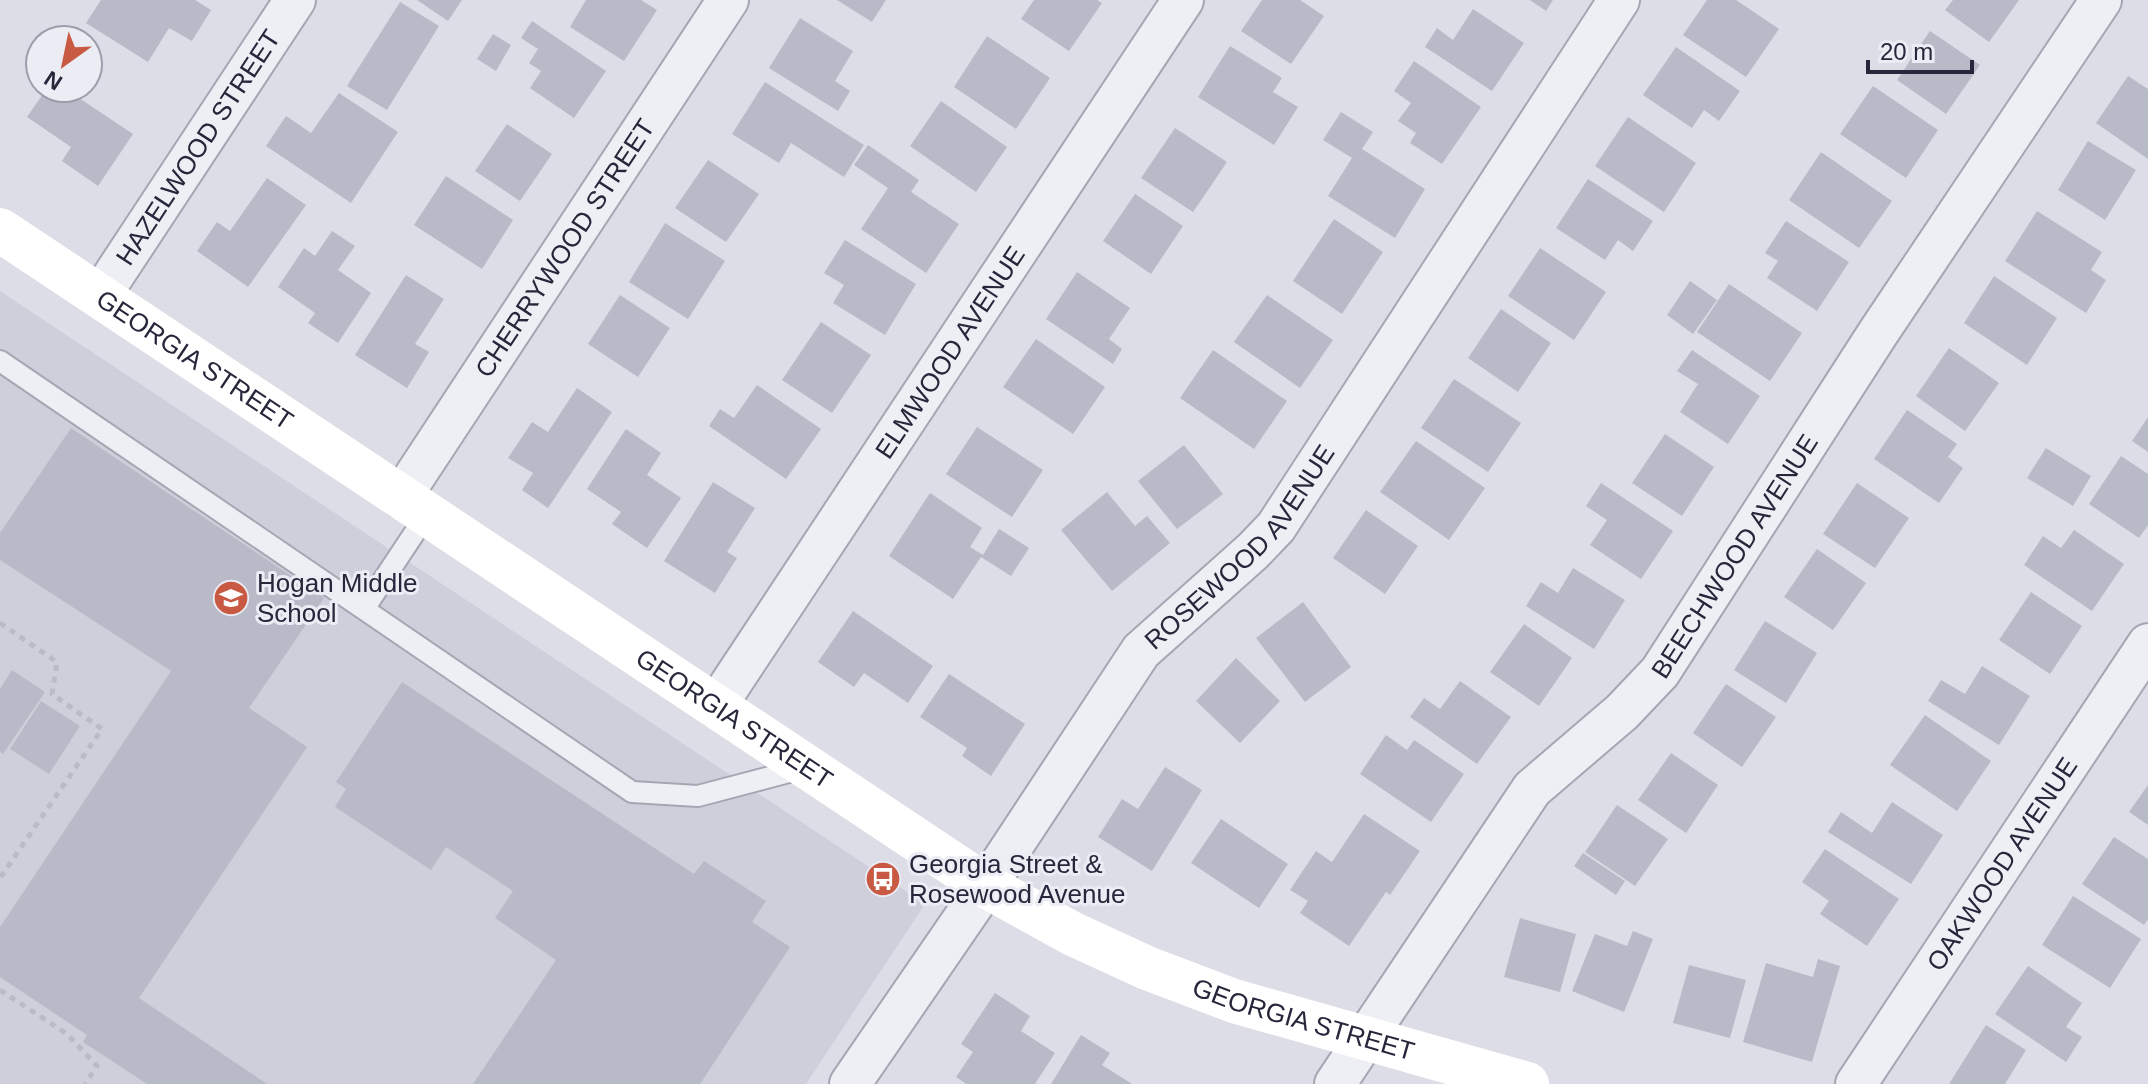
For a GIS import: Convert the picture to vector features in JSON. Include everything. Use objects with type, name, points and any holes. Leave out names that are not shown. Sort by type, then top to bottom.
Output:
[{"type":"main road","name":"GEORGIA STREET","points":[[0,230],[986,886],[1073,934],[1147,968],[1234,1001],[1527,1084]]},
{"type":"street","name":"HAZELWOOD STREET","points":[[100,296],[295,0]]},
{"type":"street","name":"CHERRYWOOD STREET","points":[[414,505],[728,0]]},
{"type":"street","name":"ELMWOOD AVENUE","points":[[716,706],[1183,0]]},
{"type":"street","name":"ROSEWOOD AVENUE","points":[[850,1084],[986,886],[1141,651],[1276,527],[1619,0]]},
{"type":"street","name":"BEECHWOOD AVENUE","points":[[1335,1084],[1532,789],[1622,712],[1660,672],[1878,333],[2101,0]]},
{"type":"street","name":"OAKWOOD AVENUE","points":[[1856,1084],[2148,644]]},
{"type":"lane","points":[[0,361],[632,792],[698,796],[808,767]]},
{"type":"lane","points":[[364,609],[414,505]]},
{"type":"path","points":[[0,623],[57,662],[52,694],[102,729],[0,878]]},
{"type":"path","points":[[0,990],[67,1034],[97,1066],[85,1084]]},
{"type":"shaded area","name":"Hogan Middle School","points":[[0,291],[925,904],[806,1084],[0,1084]]},
{"type":"building","points":[[101,0],[195,0],[211,10],[192,41],[169,28],[148,62],[104,34],[104,24],[86,23]]},
{"type":"building","points":[[417,0],[462,0],[448,21]]},
{"type":"building","points":[[586,0],[641,0],[657,10],[624,61],[570,27]]},
{"type":"building","points":[[837,0],[886,0],[872,22]]},
{"type":"building","points":[[1034,0],[1097,0],[1102,3],[1069,51],[1021,19]]},
{"type":"building","points":[[1262,0],[1300,0],[1324,16],[1291,64],[1241,31]]},
{"type":"building","points":[[1530,0],[1553,0],[1546,11]]},
{"type":"building","points":[[1707,0],[1736,0],[1779,29],[1746,77],[1683,35]]},
{"type":"building","points":[[1953,0],[2019,0],[1989,42],[1945,10]]},
{"type":"building","points":[[400,2],[439,26],[387,110],[347,86]]},
{"type":"building","points":[[1473,9],[1524,43],[1492,91],[1425,47],[1437,28],[1453,40]]},
{"type":"building","points":[[800,18],[853,51],[835,81],[850,91],[838,111],[769,68]]},
{"type":"building","points":[[532,21],[606,71],[574,118],[530,88],[541,71],[529,63],[538,49],[521,38]]},
{"type":"building","points":[[1930,31],[1980,65],[1946,114],[1897,80]]},
{"type":"building","points":[[493,34],[511,45],[496,71],[477,59]]},
{"type":"building","points":[[987,36],[1050,78],[1016,129],[954,87]]},
{"type":"building","points":[[1230,46],[1282,78],[1273,92],[1298,107],[1274,145],[1198,97]]},
{"type":"building","points":[[1676,47],[1740,91],[1719,121],[1704,110],[1692,128],[1643,95]]},
{"type":"building","points":[[1414,61],[1481,107],[1442,164],[1410,143],[1416,133],[1398,121],[1411,103],[1394,91]]},
{"type":"building","points":[[2128,76],[2148,89],[2148,159],[2096,123]]},
{"type":"building","points":[[765,82],[864,145],[844,177],[791,143],[779,163],[732,134]]},
{"type":"building","points":[[1873,86],[1938,130],[1906,178],[1840,134]]},
{"type":"building","points":[[339,93],[398,132],[351,203],[266,146],[286,116],[311,133]]},
{"type":"building","points":[[941,101],[1007,147],[976,192],[910,146]]},
{"type":"building","points":[[36,104],[88,104],[133,134],[98,186],[62,161],[71,147],[27,117]]},
{"type":"building","points":[[1341,112],[1373,132],[1362,149],[1425,189],[1395,238],[1328,196],[1352,158],[1323,140]]},
{"type":"building","points":[[1628,117],[1696,163],[1664,212],[1595,166]]},
{"type":"building","points":[[507,124],[552,154],[520,201],[475,171]]},
{"type":"building","points":[[1175,128],[1227,162],[1193,212],[1141,178]]},
{"type":"building","points":[[2088,141],[2136,170],[2105,220],[2058,190]]},
{"type":"building","points":[[868,145],[919,180],[911,192],[959,224],[926,273],[861,229],[888,188],[854,165]]},
{"type":"building","points":[[1821,152],[1892,201],[1859,248],[1789,200]]},
{"type":"building","points":[[708,160],[759,194],[726,242],[675,208]]},
{"type":"building","points":[[446,176],[513,220],[482,269],[414,225]]},
{"type":"building","points":[[267,178],[306,205],[248,287],[197,251],[217,222],[230,231]]},
{"type":"building","points":[[1588,179],[1653,221],[1633,251],[1618,240],[1605,260],[1556,228]]},
{"type":"building","points":[[1135,194],[1183,226],[1151,274],[1103,241]]},
{"type":"building","points":[[2037,211],[2102,252],[2091,270],[2106,280],[2086,313],[2005,261]]},
{"type":"building","points":[[1334,219],[1383,252],[1342,314],[1293,281]]},
{"type":"building","points":[[1786,221],[1849,262],[1817,311],[1767,278],[1778,261],[1765,253]]},
{"type":"building","points":[[665,223],[725,261],[688,319],[629,282]]},
{"type":"building","points":[[332,231],[355,246],[338,270],[371,293],[338,343],[308,323],[315,313],[278,287],[304,248],[315,256]]},
{"type":"building","points":[[845,240],[916,284],[885,335],[833,303],[844,285],[824,273]]},
{"type":"building","points":[[1540,248],[1606,292],[1574,340],[1508,296]]},
{"type":"building","points":[[1077,272],[1130,308],[1109,339],[1122,349],[1113,364],[1046,319]]},
{"type":"building","points":[[406,275],[444,299],[415,344],[429,352],[407,388],[355,355]]},
{"type":"building","points":[[1994,276],[2057,318],[2027,365],[1964,323]]},
{"type":"building","points":[[1690,281],[1717,300],[1693,334],[1667,315]]},
{"type":"building","points":[[1729,284],[1802,333],[1770,381],[1697,332]]},
{"type":"building","points":[[620,295],[670,328],[638,377],[588,344]]},
{"type":"building","points":[[1267,295],[1333,340],[1300,388],[1234,342]]},
{"type":"building","points":[[1501,309],[1551,343],[1518,392],[1468,358]]},
{"type":"building","points":[[821,322],[871,355],[832,413],[782,380]]},
{"type":"building","points":[[1036,339],[1105,387],[1073,434],[1003,387]]},
{"type":"building","points":[[1949,348],[1999,383],[1965,431],[1916,396]]},
{"type":"building","points":[[1213,350],[1287,401],[1254,449],[1180,398]]},
{"type":"building","points":[[1692,350],[1760,396],[1728,444],[1680,412],[1698,384],[1677,371]]},
{"type":"building","points":[[1454,379],[1521,423],[1488,472],[1421,428]]},
{"type":"building","points":[[757,385],[821,429],[786,479],[709,426],[720,409],[734,418]]},
{"type":"building","points":[[577,388],[612,412],[548,508],[522,490],[533,473],[508,458],[532,422],[548,432]]},
{"type":"building","points":[[1907,410],[1957,444],[1948,457],[1963,468],[1939,503],[1874,459]]},
{"type":"building","points":[[2148,417],[2148,452],[2132,441]]},
{"type":"building","points":[[977,427],[1043,470],[1012,517],[946,474]]},
{"type":"building","points":[[71,428],[324,598],[249,708],[307,747],[139,998],[267,1084],[147,1084],[83,1042],[87,1035],[0,977],[0,927],[171,671],[0,560],[0,533]]},
{"type":"building","points":[[626,429],[661,453],[647,475],[681,498],[647,548],[612,524],[621,512],[587,489]]},
{"type":"building","points":[[1665,434],[1714,467],[1682,516],[1632,483]]},
{"type":"building","points":[[1416,441],[1485,488],[1449,540],[1380,492]]},
{"type":"building","points":[[1184,445],[1223,494],[1177,529],[1138,481]]},
{"type":"building","points":[[2046,448],[2091,476],[2073,506],[2027,478]]},
{"type":"building","points":[[2121,456],[2148,474],[2148,525],[2139,538],[2089,504]]},
{"type":"building","points":[[713,482],[755,508],[727,552],[737,558],[715,593],[664,561]]},
{"type":"building","points":[[1601,483],[1673,531],[1641,579],[1590,545],[1607,520],[1586,506]]},
{"type":"building","points":[[1857,483],[1909,518],[1875,568],[1823,534]]},
{"type":"building","points":[[1107,492],[1135,526],[1147,516],[1170,543],[1112,591],[1061,530]]},
{"type":"building","points":[[930,493],[982,528],[970,547],[983,555],[999,529],[1029,548],[1011,576],[981,557],[953,599],[889,556]]},
{"type":"building","points":[[1366,510],[1418,546],[1385,594],[1333,558]]},
{"type":"building","points":[[2074,530],[2124,564],[2092,611],[2024,565],[2043,536],[2061,548]]},
{"type":"building","points":[[1817,549],[1866,583],[1833,630],[1784,597]]},
{"type":"building","points":[[1573,568],[1625,600],[1594,649],[1526,606],[1541,582],[1558,593]]},
{"type":"building","points":[[2031,592],[2082,626],[2050,674],[1999,640]]},
{"type":"building","points":[[1303,602],[1351,667],[1305,702],[1256,638]]},
{"type":"building","points":[[853,611],[933,666],[908,703],[864,673],[854,687],[818,662]]},
{"type":"building","points":[[1765,621],[1817,653],[1786,703],[1734,670]]},
{"type":"building","points":[[1524,624],[1572,658],[1539,706],[1490,672]]},
{"type":"building","points":[[1236,658],[1280,701],[1240,743],[1196,701]]},
{"type":"building","points":[[1982,666],[2030,696],[1999,745],[1928,701],[1941,680],[1965,694]]},
{"type":"building","points":[[12,670],[45,692],[3,754],[0,752],[0,689]]},
{"type":"building","points":[[949,674],[1025,724],[991,776],[962,756],[967,748],[920,717]]},
{"type":"building","points":[[1460,681],[1511,717],[1477,764],[1410,717],[1424,698],[1440,709]]},
{"type":"building","points":[[402,682],[694,874],[704,861],[766,901],[752,922],[790,947],[700,1084],[473,1084],[556,960],[495,918],[513,891],[446,847],[431,870],[335,807],[346,789],[336,782]]},
{"type":"building","points":[[1726,684],[1776,717],[1742,767],[1693,733]]},
{"type":"building","points":[[41,701],[80,726],[49,774],[10,749]]},
{"type":"building","points":[[1925,715],[1991,761],[1957,811],[1890,765]]},
{"type":"building","points":[[1386,735],[1407,750],[1414,740],[1464,774],[1431,822],[1360,774]]},
{"type":"building","points":[[1671,753],[1718,785],[1686,833],[1638,800]]},
{"type":"building","points":[[1165,767],[1202,790],[1152,871],[1098,837],[1122,799],[1138,809]]},
{"type":"building","points":[[2148,785],[2148,825],[2129,812]]},
{"type":"building","points":[[1892,802],[1943,835],[1911,884],[1828,832],[1841,812],[1872,833]]},
{"type":"building","points":[[1617,805],[1668,839],[1635,886],[1585,852]]},
{"type":"building","points":[[1364,814],[1420,851],[1390,895],[1386,892],[1349,946],[1300,913],[1308,901],[1290,890],[1316,851],[1332,862]]},
{"type":"building","points":[[1221,819],[1288,864],[1259,908],[1191,863]]},
{"type":"building","points":[[2114,837],[2148,859],[2148,919],[2144,925],[2082,884]]},
{"type":"building","points":[[1825,849],[1899,899],[1867,946],[1820,914],[1829,901],[1802,882]]},
{"type":"building","points":[[1583,853],[1625,881],[1616,895],[1574,866]]},
{"type":"building","points":[[2073,896],[2141,939],[2110,988],[2042,945]]},
{"type":"building","points":[[1520,918],[1576,934],[1560,992],[1504,977]]},
{"type":"building","points":[[1633,931],[1653,939],[1624,1012],[1572,991],[1595,934],[1627,946]]},
{"type":"building","points":[[1818,959],[1840,966],[1812,1062],[1743,1042],[1766,963],[1813,977]]},
{"type":"building","points":[[1689,965],[1746,980],[1730,1038],[1673,1023]]},
{"type":"building","points":[[2028,966],[2082,1003],[2066,1027],[2082,1037],[2066,1062],[1995,1014]]},
{"type":"building","points":[[995,993],[1030,1016],[1021,1031],[1055,1053],[1035,1084],[966,1084],[956,1077],[973,1052],[961,1044]]},
{"type":"building","points":[[1986,1025],[2026,1050],[2005,1084],[1949,1084]]},
{"type":"building","points":[[1081,1035],[1110,1053],[1102,1065],[1132,1084],[1051,1084]]},
{"type":"place","name":"Hogan Middle School","points":[[231,598]]},
{"type":"place","name":"Georgia Street & Rosewood Avenue","points":[[883,879]]}]
